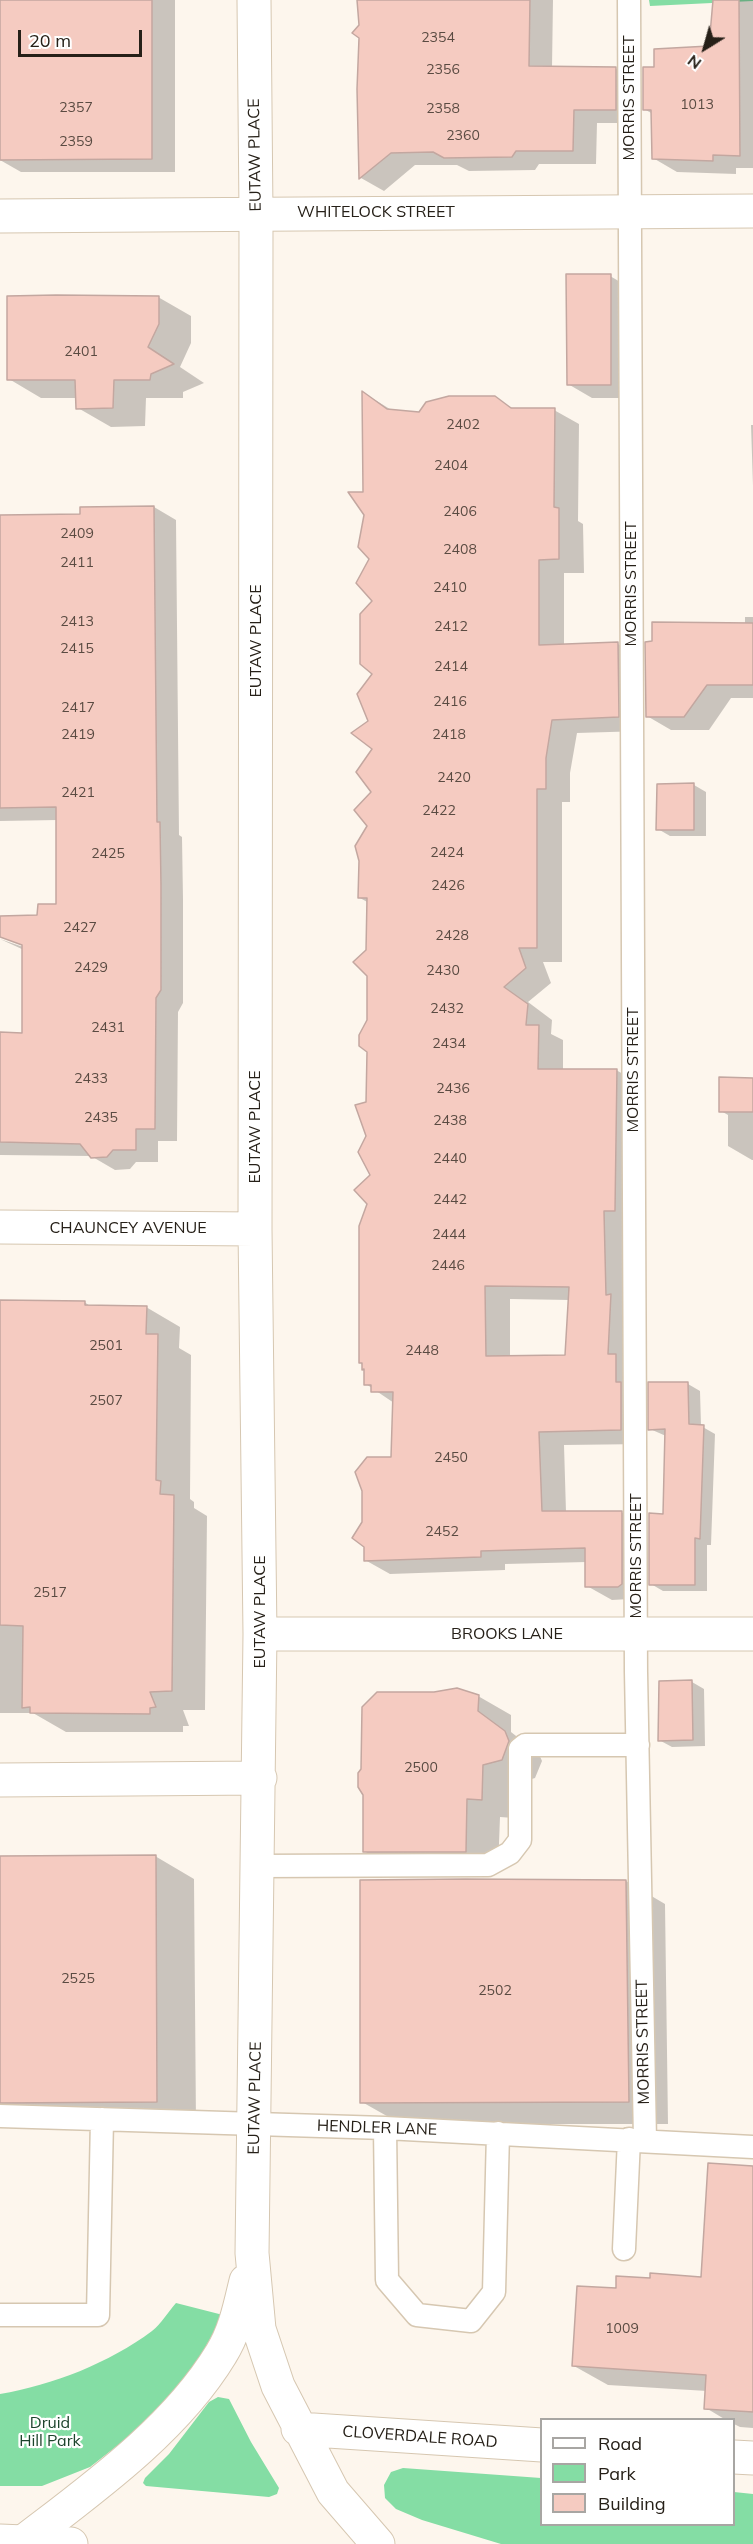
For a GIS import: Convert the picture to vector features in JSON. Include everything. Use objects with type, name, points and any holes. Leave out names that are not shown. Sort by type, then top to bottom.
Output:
[{"type":"street","name":"EUTAW PLACE","points":[[254,0],[256,213],[255,1229],[260,1778],[252,2253],[259,2329],[278,2386],[298,2429],[333,2492],[378,2544]]},
{"type":"street","name":"WHITELOCK STREET","points":[[0,216],[753,211]]},
{"type":"street","name":"CHAUNCEY AVENUE","points":[[0,1227],[255,1229]]},
{"type":"street","name":"BROOKS LANE","points":[[260,1634],[753,1634]]},
{"type":"street","points":[[0,1780],[260,1778]]},
{"type":"street","name":"EUTAW PLACE","points":[[11,2542],[67,2510],[157,2431],[190,2396],[221,2354],[238,2319],[252,2253]]},
{"type":"street","name":"CLOVERDALE ROAD","points":[[298,2429],[540,2445]]},
{"type":"street","points":[[735,2457],[753,2458]]},
{"type":"street","points":[[11,2542],[71,2544]]},
{"type":"lane","name":"MORRIS STREET","points":[[624,2249],[637,2139],[638,1745],[628,212],[629,0]]},
{"type":"lane","points":[[259,1866],[488,1865],[510,1853],[520,1840],[520,1749],[525,1745],[638,1745]]},
{"type":"lane","name":"HENDLER LANE","points":[[0,2116],[385,2128],[637,2139],[753,2147]]},
{"type":"lane","points":[[0,2315],[98,2315],[102,2119]]},
{"type":"lane","points":[[385,2128],[387,2280],[417,2315],[471,2321],[494,2292],[498,2133]]},
{"type":"green space","points":[[649,0],[753,0],[753,1],[650,6]]},
{"type":"green space","name":"Druid Hill Park","points":[[176,2303],[223,2315],[194,2368],[145,2424],[90,2467],[42,2486],[0,2486],[0,2394],[60,2379],[99,2363],[152,2331]]},
{"type":"green space","points":[[218,2397],[229,2399],[251,2442],[279,2488],[277,2494],[269,2497],[146,2486],[143,2483],[145,2478],[169,2454],[209,2402]]},
{"type":"green space","points":[[403,2468],[540,2478],[540,2526],[735,2526],[735,2492],[753,2494],[753,2544],[501,2544],[422,2520],[396,2509],[385,2498],[384,2485],[391,2472]]},
{"type":"building","points":[[0,0],[152,0],[152,159],[0,160]]},
{"type":"building","points":[[357,0],[530,0],[529,66],[616,67],[616,110],[574,110],[573,151],[516,151],[512,157],[444,158],[433,152],[391,153],[359,179],[357,89],[359,38],[352,33],[359,25]]},
{"type":"building","points":[[713,0],[739,0],[740,156],[713,155],[713,161],[652,159],[651,110],[643,110],[643,67],[654,67],[654,49],[709,46]]},
{"type":"building","points":[[566,274],[611,274],[611,385],[567,385]]},
{"type":"building","points":[[7,296],[159,296],[159,324],[148,347],[174,364],[151,374],[150,380],[114,380],[113,408],[76,409],[75,380],[7,380]]},
{"type":"building","points":[[362,391],[387,409],[419,412],[426,402],[449,396],[495,396],[511,408],[555,408],[554,507],[559,508],[559,559],[539,560],[539,645],[618,642],[619,717],[552,720],[546,758],[546,789],[537,789],[537,948],[519,948],[526,968],[504,987],[528,1004],[526,1025],[539,1025],[538,1069],[617,1069],[615,1211],[604,1211],[606,1295],[611,1294],[608,1354],[616,1354],[616,1382],[621,1382],[621,1430],[539,1432],[542,1511],[622,1511],[622,1584],[618,1587],[585,1587],[585,1548],[481,1551],[481,1557],[364,1561],[364,1547],[352,1538],[362,1522],[362,1491],[355,1472],[367,1457],[391,1457],[393,1392],[371,1392],[371,1385],[364,1385],[364,1369],[362,1370],[362,1363],[359,1363],[359,1226],[367,1204],[354,1190],[370,1175],[358,1152],[366,1136],[355,1105],[366,1102],[367,1052],[359,1046],[359,1035],[367,1020],[367,976],[353,962],[366,950],[367,898],[358,898],[359,861],[355,846],[367,826],[354,810],[371,792],[356,772],[372,749],[351,733],[368,721],[357,694],[372,674],[360,664],[360,614],[372,601],[356,583],[369,559],[358,547],[364,515],[348,492],[363,492]],"holes":[[[485,1286],[569,1287],[565,1355],[486,1356]]]},
{"type":"building","points":[[154,506],[157,822],[160,822],[161,885],[161,990],[156,998],[155,1129],[136,1129],[136,1150],[113,1150],[107,1157],[91,1158],[80,1144],[0,1142],[0,1032],[22,1033],[22,945],[0,937],[0,916],[37,915],[38,904],[56,904],[56,807],[0,808],[0,515],[80,514],[80,507]]},
{"type":"building","points":[[652,622],[753,623],[753,685],[707,685],[684,717],[646,717],[645,642],[652,641]]},
{"type":"building","points":[[694,783],[694,830],[656,830],[657,784]]},
{"type":"building","points":[[719,1077],[753,1078],[753,1112],[719,1112]]},
{"type":"building","points":[[0,1300],[85,1301],[85,1305],[147,1306],[146,1334],[158,1334],[156,1480],[161,1481],[160,1494],[174,1495],[172,1691],[150,1692],[156,1707],[150,1708],[150,1714],[30,1713],[30,1707],[22,1708],[23,1626],[0,1625]]},
{"type":"building","points":[[648,1382],[688,1382],[689,1424],[704,1425],[700,1539],[695,1538],[695,1585],[649,1585],[649,1513],[663,1514],[665,1429],[648,1430]]},
{"type":"building","points":[[692,1680],[693,1740],[658,1741],[659,1681]]},
{"type":"building","points":[[457,1688],[479,1695],[478,1711],[505,1731],[509,1741],[502,1760],[483,1765],[482,1800],[467,1799],[466,1852],[363,1852],[363,1795],[358,1787],[358,1773],[361,1769],[362,1707],[377,1692],[434,1692]]},
{"type":"building","points":[[156,1855],[157,2102],[0,2103],[0,1856]]},
{"type":"building","points":[[360,1880],[626,1880],[629,2102],[360,2103]]},
{"type":"building","points":[[708,2163],[753,2166],[753,2412],[704,2409],[706,2375],[572,2366],[577,2286],[616,2288],[616,2276],[650,2278],[650,2273],[701,2277]]}]
